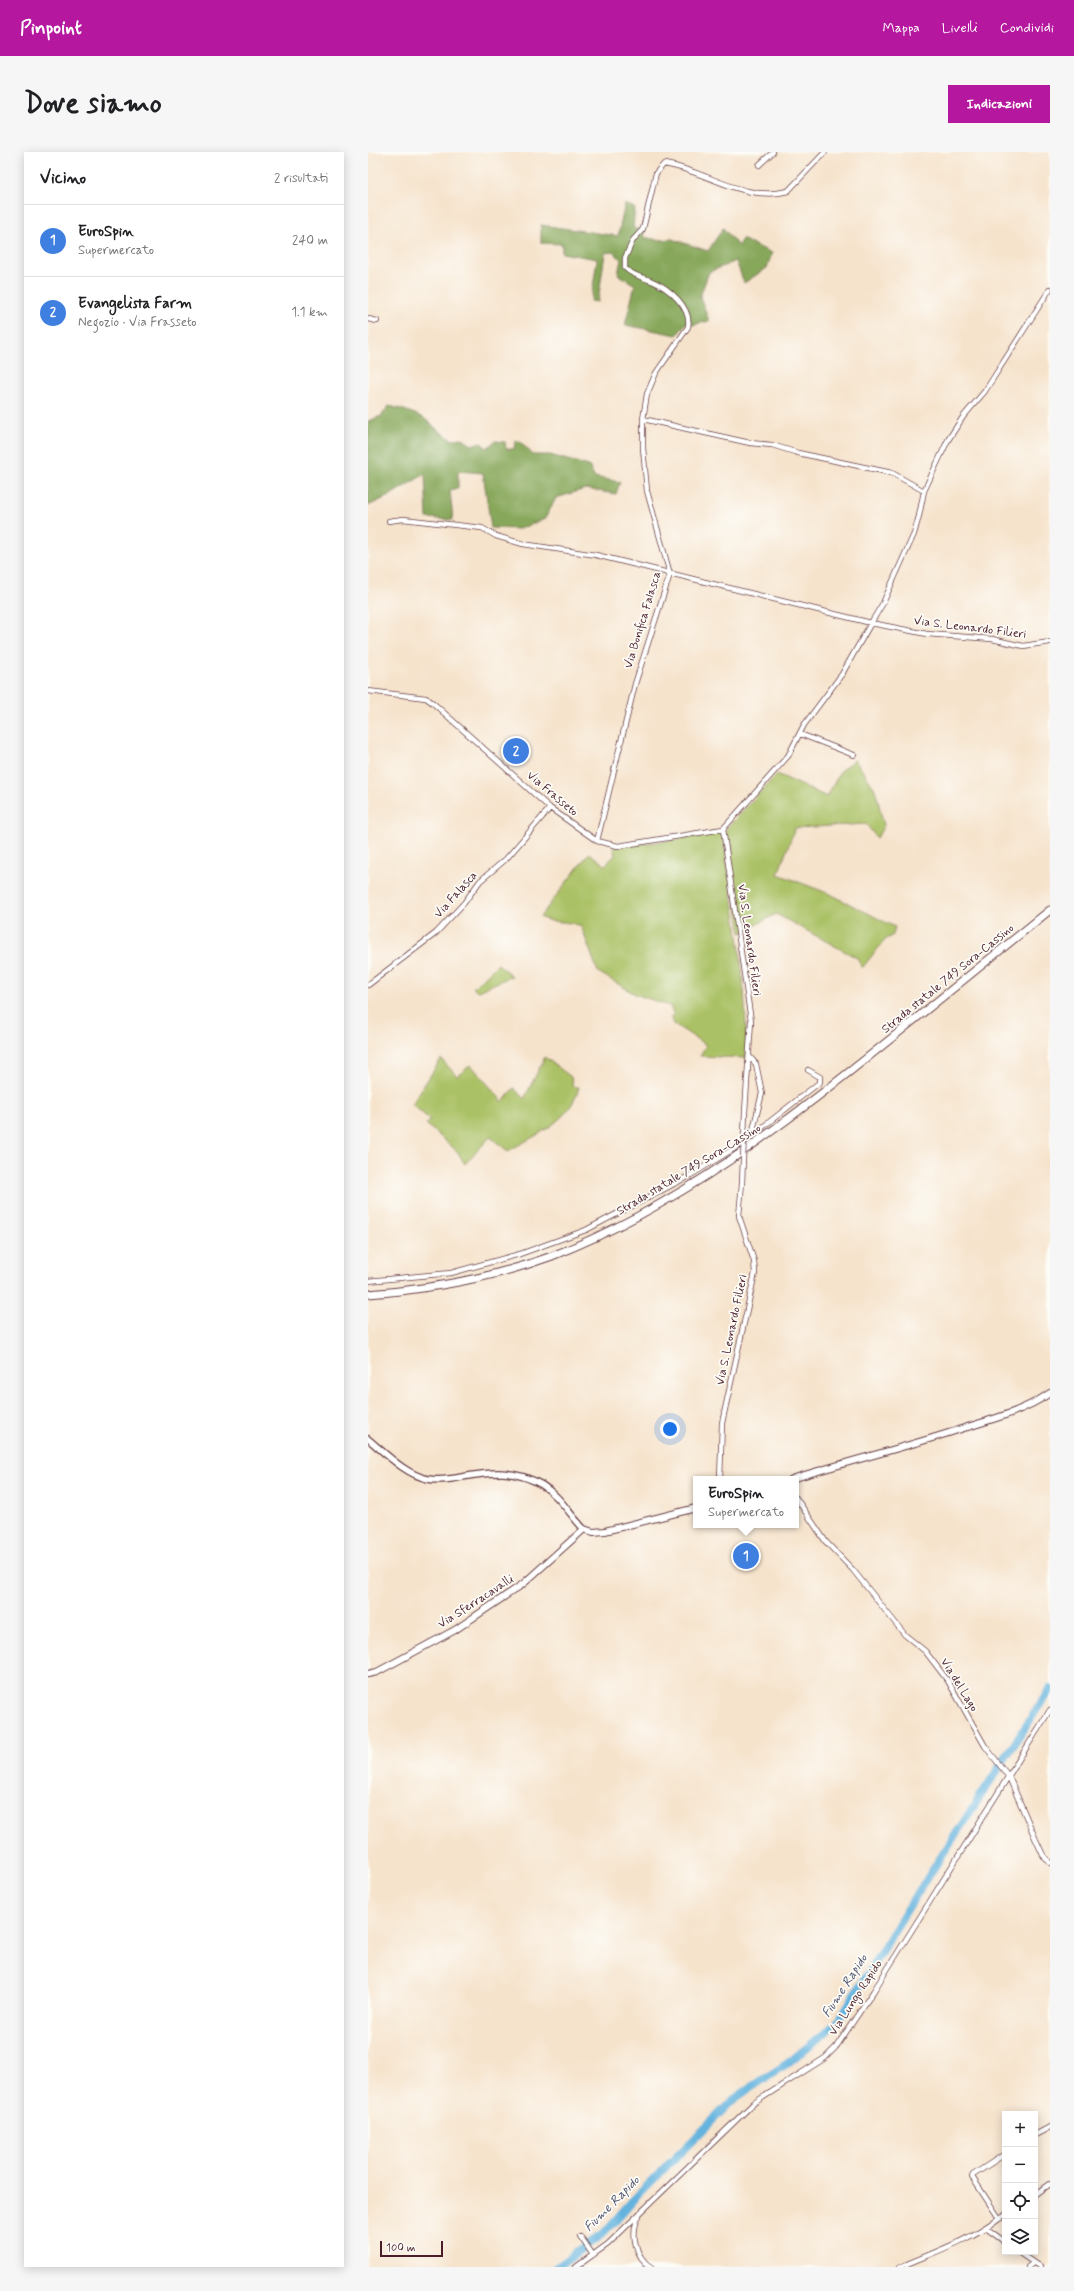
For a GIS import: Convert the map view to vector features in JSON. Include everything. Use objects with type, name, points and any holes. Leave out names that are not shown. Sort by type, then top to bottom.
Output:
[{"type":"highway","name":"Strada statale 749 Sora-Cassino","points":[[368,1294],[471,1280],[513,1269],[551,1256],[597,1237],[654,1207],[766,1137],[1050,910]]},
{"type":"highway","points":[[368,1290],[398,1291]]},
{"type":"main road","points":[[799,1477],[900,1449],[1011,1413],[1037,1402],[1050,1393]]},
{"type":"main road","points":[[584,1529],[593,1532],[605,1531],[693,1509]]},
{"type":"main road","name":"Via Sferracavalli","points":[[368,1674],[377,1672],[455,1630],[524,1584],[584,1529]]},
{"type":"street","points":[[759,165],[773,152]]},
{"type":"street","name":"Via Bonifica Falasca","points":[[597,841],[634,684],[670,574],[647,491],[643,448],[643,419],[647,394],[656,373],[688,327],[690,320],[687,311],[669,291],[654,282],[630,274],[624,268],[625,258],[633,240],[643,229],[656,174],[660,167],[664,164],[674,165],[694,171],[727,186],[754,192],[780,194],[788,191],[825,152]]},
{"type":"street","points":[[723,829],[788,756],[804,725],[842,674],[883,603],[914,534],[920,516],[924,491],[948,440],[996,375],[1050,289]]},
{"type":"street","points":[[368,319],[377,321]]},
{"type":"street","points":[[643,419],[750,443],[772,444],[798,453],[892,473],[924,491]]},
{"type":"street","name":"Via S. Leonardo Filieri","points":[[389,521],[403,518],[476,527],[496,536],[523,544],[596,555],[871,623],[927,634],[992,639],[1024,646],[1047,643]]},
{"type":"street","name":"Via Frasseto","points":[[368,691],[426,698],[550,808],[597,841],[618,846],[723,829]]},
{"type":"street","points":[[800,734],[854,755]]},
{"type":"street","name":"Via Falasca","points":[[368,985],[436,933],[464,903],[480,881],[506,860],[550,808]]},
{"type":"street","name":"Via S. Leonardo Filieri","points":[[720,1476],[722,1423],[755,1273],[754,1261],[739,1220],[751,1021],[723,829]]},
{"type":"street","points":[[368,1281],[451,1273],[533,1248],[586,1230],[689,1176],[736,1148],[748,1138],[753,1130],[762,1093],[756,1064],[749,1056]]},
{"type":"street","points":[[753,1130],[759,1130],[820,1082],[820,1077],[808,1070]]},
{"type":"street","points":[[368,1439],[406,1469],[428,1479],[439,1480],[498,1472],[520,1476],[542,1485],[556,1496],[584,1529]]},
{"type":"street","name":"Via del Lago","points":[[799,1502],[826,1542],[853,1570],[905,1635],[925,1651],[948,1681],[981,1740],[1009,1777],[1043,1856],[1050,1863]]},
{"type":"street","name":"Via Lungo Rapido","points":[[576,2267],[608,2244],[754,2103],[825,2058],[836,2048],[1050,1710]]},
{"type":"street","points":[[1038,2133],[1050,2126]]},
{"type":"street","points":[[999,2218],[972,2177],[1002,2156]]},
{"type":"street","points":[[1038,2193],[1050,2184]]},
{"type":"street","points":[[640,2213],[637,2220],[634,2238],[636,2248],[641,2258],[652,2267]]},
{"type":"street","points":[[900,2267],[952,2246],[986,2228],[1002,2216]]},
{"type":"street","points":[[986,2228],[1002,2240]]},
{"type":"street","points":[[580,2236],[593,2255]]},
{"type":"street","points":[[1022,2255],[1040,2267]]},
{"type":"street","points":[[1028,2267],[1033,2263]]},
{"type":"green space","points":[[625,204],[635,208],[633,228],[645,231],[643,237],[658,240],[672,239],[708,251],[723,228],[738,246],[742,239],[772,253],[767,268],[744,283],[736,261],[709,272],[700,296],[709,321],[692,325],[686,323],[677,335],[625,325],[635,285],[618,274],[621,259],[613,252],[605,253],[598,302],[591,301],[597,259],[562,253],[562,244],[541,243],[541,225],[618,236]]},
{"type":"green space","points":[[389,406],[416,414],[453,440],[461,438],[472,445],[480,442],[487,448],[495,441],[505,442],[506,449],[514,449],[515,441],[521,442],[533,455],[550,455],[589,466],[594,477],[620,482],[616,494],[585,489],[556,498],[545,519],[519,529],[491,528],[483,473],[458,471],[458,488],[450,490],[453,520],[427,518],[425,474],[387,497],[368,506],[368,421],[381,416]]},
{"type":"green space","points":[[855,760],[875,789],[884,825],[877,838],[866,824],[795,828],[778,874],[830,894],[895,927],[893,935],[885,940],[862,968],[857,958],[776,914],[741,933],[725,830],[777,774],[827,797],[841,770]]},
{"type":"green space","points":[[719,832],[723,835],[736,918],[745,1002],[746,1058],[700,1056],[706,1045],[674,1024],[670,1017],[674,1016],[670,1006],[635,994],[598,972],[581,926],[571,923],[549,921],[540,917],[589,853],[605,865],[615,855],[613,847],[668,841]]},
{"type":"green space","points":[[498,964],[512,976],[478,991],[473,988]]},
{"type":"green space","points":[[545,1057],[571,1077],[573,1087],[579,1087],[575,1099],[560,1118],[551,1126],[508,1151],[490,1137],[465,1164],[457,1151],[426,1124],[430,1120],[412,1104],[441,1059],[457,1076],[471,1065],[503,1102],[514,1088],[524,1099]]},
{"type":"waterway","name":"Fiume Rapido","points":[[556,2267],[604,2233],[632,2201],[734,2099],[788,2063],[837,2023],[915,1897],[1050,1689]]},
{"type":"place","name":"Evangelista Farm","points":[[516,751]]},
{"type":"place","name":"EuroSpin","points":[[746,1556]]}]
